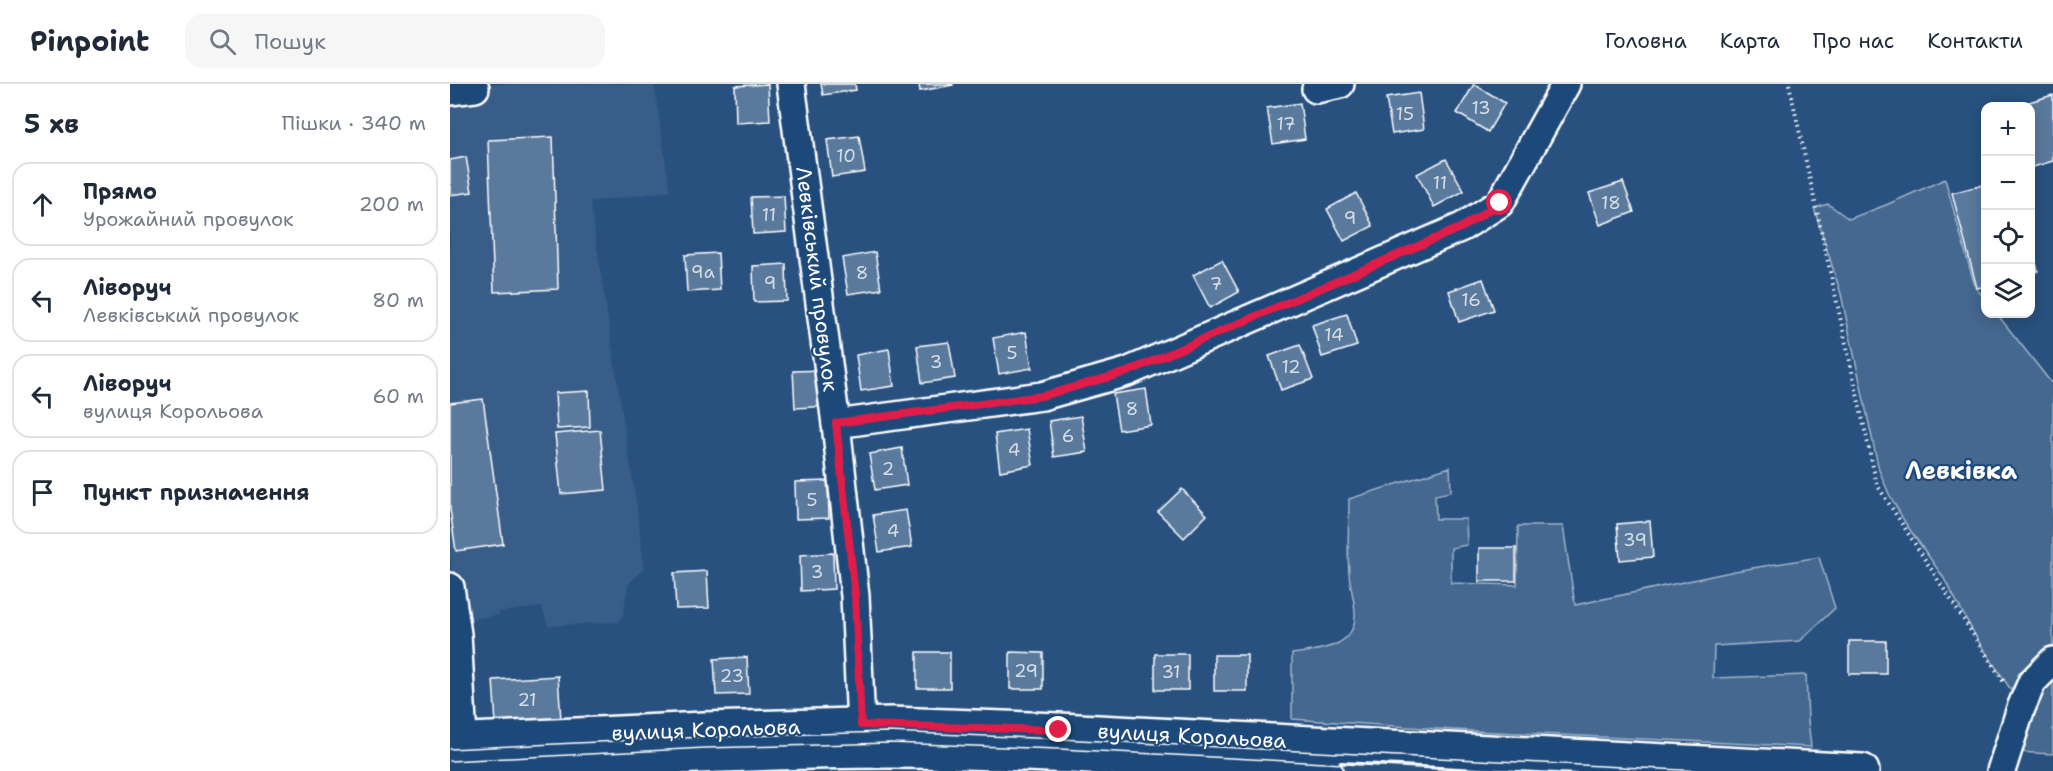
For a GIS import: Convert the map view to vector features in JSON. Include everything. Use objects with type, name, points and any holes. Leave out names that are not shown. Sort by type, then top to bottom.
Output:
[{"type":"main road","name":"вулиця Корольова","points":[[450,770],[708,752],[861,725],[1059,730],[1862,771]]},
{"type":"main road","name":"вулиця Корольова","points":[[456,741],[708,752],[929,752],[1325,771]]},
{"type":"street","name":"Левківський провулок","points":[[791,84],[836,423],[855,596],[861,725]]},
{"type":"street","points":[[836,423],[1042,396],[1127,372],[1462,227],[1500,203],[1566,84]]},
{"type":"street","points":[[450,586],[457,634],[456,741]]},
{"type":"street","points":[[2001,771],[2021,708],[2032,682],[2053,661]]},
{"type":"path","points":[[1789,84],[1877,485],[2021,708]]},
{"type":"shaded area","points":[[450,84],[654,84],[670,191],[590,202],[637,508],[644,568],[628,585],[623,616],[618,622],[548,626],[542,607],[499,612],[499,615],[459,621],[450,554]]},
{"type":"shaded area","points":[[1945,179],[1975,287],[1981,294],[1981,318],[2000,318],[2053,385],[2053,657],[2024,673],[2011,690],[1979,642],[1943,577],[1906,524],[1879,470],[1841,294],[1814,208],[1828,204],[1849,219]]},
{"type":"shaded area","points":[[1450,467],[1451,492],[1435,495],[1436,519],[1466,519],[1467,545],[1451,548],[1451,583],[1517,585],[1518,526],[1563,526],[1575,605],[1735,571],[1819,557],[1835,608],[1800,641],[1714,646],[1713,678],[1806,675],[1811,747],[1453,730],[1292,719],[1292,654],[1324,649],[1334,645],[1349,634],[1354,625],[1355,609],[1348,564],[1349,499]]},
{"type":"shaded area","points":[[2053,674],[2053,754],[2017,752],[2032,697]]},
{"type":"building","points":[[768,84],[770,121],[736,123],[735,86]]},
{"type":"building","points":[[821,84],[855,84],[856,90],[823,95]]},
{"type":"building","points":[[919,84],[952,84],[953,85],[920,91]]},
{"type":"building","points":[[1474,84],[1505,103],[1488,132],[1457,113]]},
{"type":"building","points":[[1419,93],[1424,129],[1392,134],[1386,98]]},
{"type":"building","points":[[2053,95],[2053,161],[2035,166],[2035,102],[2029,102]]},
{"type":"building","points":[[1300,103],[1305,139],[1273,144],[1267,108]]},
{"type":"building","points":[[859,136],[865,172],[832,177],[827,140]]},
{"type":"building","points":[[553,137],[558,289],[494,292],[488,140]]},
{"type":"building","points":[[466,157],[472,192],[450,195],[450,160]]},
{"type":"building","points":[[1446,159],[1464,191],[1434,207],[1417,174]]},
{"type":"building","points":[[1623,182],[1634,212],[1600,225],[1589,193]]},
{"type":"building","points":[[1981,185],[1981,287],[1977,288],[1952,193]]},
{"type":"building","points":[[1356,193],[1373,226],[1344,241],[1327,209]]},
{"type":"building","points":[[784,196],[786,232],[753,234],[751,197]]},
{"type":"building","points":[[875,252],[881,289],[848,294],[842,258]]},
{"type":"building","points":[[718,253],[720,290],[687,292],[685,255]]},
{"type":"building","points":[[1222,260],[1239,292],[1210,308],[1193,275]]},
{"type":"building","points":[[786,264],[787,301],[754,302],[753,266]]},
{"type":"building","points":[[1483,279],[1494,310],[1459,322],[1449,291]]},
{"type":"building","points":[[1347,314],[1357,346],[1322,357],[1312,325]]},
{"type":"building","points":[[1026,332],[1032,368],[999,374],[993,338]]},
{"type":"building","points":[[949,342],[955,378],[922,383],[917,346]]},
{"type":"building","points":[[1300,345],[1313,379],[1281,390],[1269,356]]},
{"type":"building","points":[[889,349],[894,386],[861,391],[856,355]]},
{"type":"building","points":[[826,370],[828,406],[795,408],[793,371]]},
{"type":"building","points":[[1146,389],[1151,425],[1119,430],[1113,394]]},
{"type":"building","points":[[589,391],[590,427],[557,429],[555,393]]},
{"type":"building","points":[[483,399],[503,544],[456,551],[450,509],[450,403]]},
{"type":"building","points":[[1081,416],[1087,452],[1054,457],[1049,421]]},
{"type":"building","points":[[1027,429],[1033,465],[1000,471],[995,434]]},
{"type":"building","points":[[600,430],[606,490],[561,494],[555,434]]},
{"type":"building","points":[[902,448],[907,485],[875,490],[869,454]]},
{"type":"building","points":[[828,481],[829,518],[796,519],[795,482]]},
{"type":"building","points":[[1182,489],[1207,515],[1184,538],[1158,512]]},
{"type":"building","points":[[906,510],[912,547],[879,552],[873,515]]},
{"type":"building","points":[[1650,521],[1653,557],[1620,560],[1617,524]]},
{"type":"building","points":[[1479,548],[1516,548],[1516,581],[1479,581]]},
{"type":"building","points":[[833,553],[834,589],[801,591],[800,555]]},
{"type":"building","points":[[707,571],[709,608],[676,609],[674,573]]},
{"type":"building","points":[[1849,641],[1886,641],[1886,674],[1849,674]]},
{"type":"building","points":[[917,652],[950,652],[950,688],[917,688]]},
{"type":"building","points":[[1010,652],[1043,653],[1043,689],[1010,689]]},
{"type":"building","points":[[1155,654],[1188,654],[1188,690],[1155,690]]},
{"type":"building","points":[[1214,655],[1247,655],[1247,691],[1214,691]]},
{"type":"building","points":[[747,657],[749,694],[716,695],[714,659]]},
{"type":"building","points":[[558,676],[561,720],[496,724],[493,680]]},
{"type":"tram line","points":[[450,749],[705,737],[887,732],[1701,771]]},
{"type":"tram line","points":[[450,761],[705,748],[889,743],[1059,749],[1476,771]]},
{"type":"district","name":"Левківка","points":[[1961,471]]},
{"type":"route","points":[[1059,730],[861,725],[855,596],[836,423],[1042,396],[1127,372],[1462,227],[1500,203]]}]
